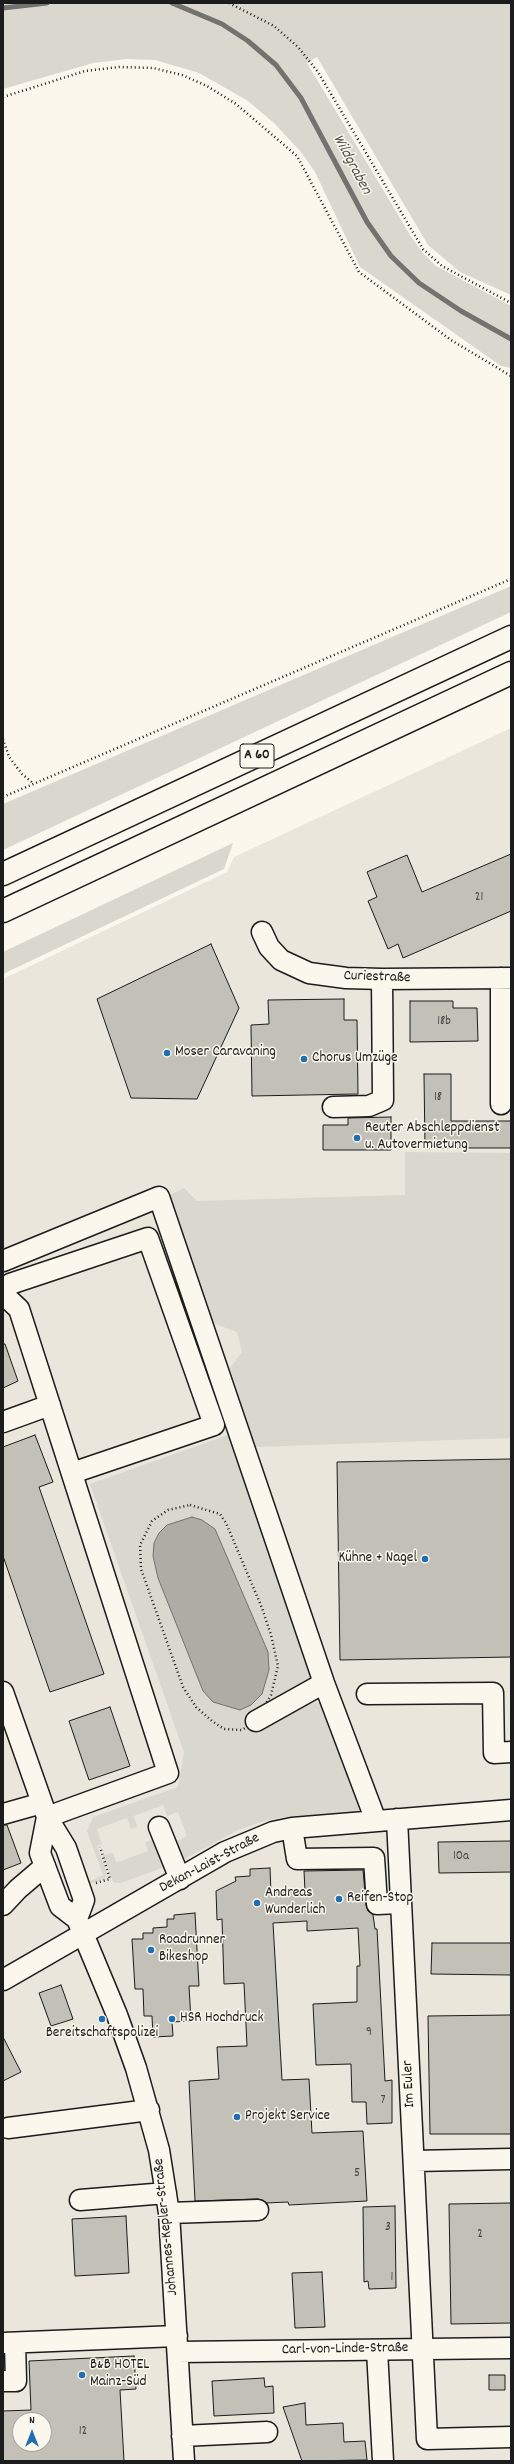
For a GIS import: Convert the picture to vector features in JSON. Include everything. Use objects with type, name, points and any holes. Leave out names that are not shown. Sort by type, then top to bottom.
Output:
[{"type":"highway","name":"A 60","points":[[3,874],[511,637]]},
{"type":"highway","name":"A 60","points":[[3,910],[511,673]]},
{"type":"street","name":"Curiestraße","points":[[262,932],[269,947],[281,960],[294,968],[309,973],[346,978],[382,980],[506,978]]},
{"type":"street","points":[[501,1104],[506,978]]},
{"type":"street","points":[[333,1108],[369,1106],[383,1100],[382,980]]},
{"type":"street","points":[[3,1261],[159,1197],[324,1683],[376,1821]]},
{"type":"street","points":[[3,1814],[45,1810],[168,1773],[19,1309],[3,1294],[10,1284],[148,1238],[214,1425],[72,1473]]},
{"type":"street","points":[[3,1422],[50,1405]]},
{"type":"street","points":[[256,1721],[324,1683]]},
{"type":"street","points":[[3,1692],[45,1810],[66,1848],[81,1889],[84,1900],[80,1927]]},
{"type":"street","points":[[367,1694],[493,1693],[494,1753],[511,1752]]},
{"type":"street","points":[[45,1810],[40,1852],[60,1906],[80,1927]]},
{"type":"street","name":"Dekan-Laist-Straße","points":[[3,1980],[80,1927],[180,1879],[252,1839],[292,1828],[511,1810]]},
{"type":"street","name":"Im Euler","points":[[397,1819],[427,2439],[511,2437]]},
{"type":"street","points":[[159,1826],[180,1879]]},
{"type":"street","points":[[292,1828],[297,1859],[374,1858],[377,1904],[401,1902]]},
{"type":"street","points":[[3,1905],[18,1889],[45,1866]]},
{"type":"street","name":"Johannes-Kepler-Straße","points":[[80,1927],[117,2014],[150,2110],[169,2213],[184,2461]]},
{"type":"street","points":[[8,2128],[150,2110]]},
{"type":"street","points":[[414,2161],[511,2159]]},
{"type":"street","points":[[80,2200],[166,2193]]},
{"type":"street","points":[[169,2213],[258,2210]]},
{"type":"street","points":[[3,2381],[16,2381],[9,2343]]},
{"type":"street","name":"Carl-von-Linde-Straße","points":[[9,2343],[178,2344],[377,2350],[511,2348]]},
{"type":"street","points":[[377,2350],[383,2461]]},
{"type":"street","points":[[182,2436],[267,2432]]},
{"type":"path","points":[[230,3],[274,26],[298,47],[318,72],[424,249],[442,266],[511,303]]},
{"type":"path","points":[[3,97],[85,71],[119,67],[153,68],[182,75],[207,86],[236,104],[279,138],[297,156],[310,176],[348,255],[359,272],[451,340],[511,376]]},
{"type":"path","points":[[3,797],[511,579]]},
{"type":"path","points":[[3,739],[9,757],[22,774],[33,783]]},
{"type":"path","points":[[190,1505],[220,1514],[226,1523],[262,1608],[278,1666],[271,1695],[256,1721],[242,1730],[224,1729],[196,1707],[183,1687],[141,1569],[139,1555],[143,1535],[152,1521],[168,1510],[190,1505]]},
{"type":"path","points":[[81,1889],[110,1878],[100,1847]]},
{"type":"shaded area","points":[[3,3],[511,3],[511,295],[460,272],[428,245],[317,57],[307,63],[412,238],[423,253],[436,266],[511,306],[511,368],[501,366],[360,267],[315,172],[301,152],[274,123],[248,101],[199,73],[155,60],[126,59],[93,63],[3,89]]},
{"type":"shaded area","points":[[511,586],[511,612],[3,850],[3,804]]},
{"type":"shaded area","points":[[511,728],[511,2461],[3,2461],[3,979],[227,872],[234,857]]},
{"type":"shaded area","points":[[233,843],[224,869],[3,974],[3,952]]},
{"type":"shaded area","points":[[405,1152],[511,1153],[511,1438],[255,1447],[230,1368],[242,1352],[237,1332],[213,1323],[168,1196],[184,1188],[197,1201],[405,1195]]},
{"type":"shaded area","points":[[236,1432],[318,1682],[275,1714],[322,1701],[363,1809],[350,1813],[283,1817],[261,1822],[238,1830],[179,1862],[173,1843],[187,1836],[178,1812],[167,1816],[163,1805],[134,1816],[137,1827],[131,1829],[127,1818],[97,1829],[102,1844],[97,1846],[107,1874],[105,1879],[86,1885],[86,1883],[103,1875],[87,1831],[93,1817],[178,1787],[184,1752],[90,1484]]},
{"type":"shaded area","points":[[192,1517],[202,1520],[215,1529],[268,1652],[269,1670],[262,1694],[251,1705],[240,1710],[213,1702],[203,1691],[158,1578],[153,1556],[154,1543],[159,1533],[167,1525]]},
{"type":"shaded area","points":[[154,1839],[167,1866],[121,1883],[113,1882],[103,1855],[113,1853],[116,1862],[121,1861],[148,1851],[145,1842]]},
{"type":"building","points":[[511,854],[511,911],[403,958],[398,944],[388,949],[368,901],[377,897],[367,872],[407,855],[422,892]]},
{"type":"building","name":"Moser Caravaning","points":[[211,944],[239,1008],[197,1099],[131,1098],[97,999]]},
{"type":"building","name":"Chorus Umzüge","points":[[344,999],[344,1020],[357,1020],[358,1094],[252,1096],[251,1025],[269,1024],[268,1000]]},
{"type":"building","points":[[410,1001],[453,1001],[453,1008],[477,1008],[478,1041],[410,1042]]},
{"type":"building","points":[[424,1074],[451,1074],[451,1121],[511,1121],[511,1148],[425,1148]]},
{"type":"building","name":"Reuter Abschleppdienst u. Autovermietung","points":[[391,1117],[391,1150],[323,1150],[323,1125],[348,1125],[348,1118]]},
{"type":"building","points":[[3,1344],[5,1344],[18,1381],[3,1388]]},
{"type":"building","points":[[35,1435],[53,1482],[39,1487],[104,1674],[50,1692],[3,1556],[3,1447]]},
{"type":"building","name":"Kühne + Nagel","points":[[511,1459],[511,1657],[340,1660],[337,1462]]},
{"type":"building","points":[[110,1707],[130,1766],[89,1780],[69,1721]]},
{"type":"building","points":[[3,1825],[7,1825],[21,1863],[3,1870]]},
{"type":"building","points":[[511,1841],[511,1872],[439,1873],[438,1842]]},
{"type":"building","points":[[270,1868],[271,1893],[305,1891],[304,1871],[363,1870],[366,1905],[368,1911],[373,1915],[375,1929],[377,1929],[385,2081],[392,2080],[392,2123],[367,2124],[366,2102],[352,2102],[351,2064],[316,2065],[313,2004],[357,2002],[357,1966],[360,1966],[358,1928],[307,1931],[307,1921],[273,1923],[282,2080],[309,2079],[312,2133],[363,2131],[367,2201],[289,2205],[288,2202],[266,2203],[258,2199],[195,2201],[189,2081],[219,2079],[217,2047],[247,2046],[244,1983],[224,1984],[222,1919],[217,1920],[216,1891],[236,1881],[235,1877],[250,1876],[250,1869]]},
{"type":"building","points":[[195,1913],[199,1986],[189,1986],[191,2021],[172,2022],[173,2036],[153,2037],[152,2016],[144,2016],[143,1989],[135,1989],[132,1939],[143,1939],[143,1933],[153,1933],[153,1928],[167,1927],[167,1919],[174,1919],[174,1915]]},
{"type":"building","points":[[432,1943],[511,1943],[511,1975],[431,1974]]},
{"type":"building","points":[[61,1985],[73,2019],[51,2026],[39,1993]]},
{"type":"building","points":[[511,2015],[511,2134],[430,2134],[428,2016]]},
{"type":"building","points":[[3,2037],[21,2072],[3,2081]]},
{"type":"building","points":[[511,2203],[511,2323],[451,2324],[449,2204]]},
{"type":"building","points":[[395,2206],[396,2288],[369,2289],[368,2281],[364,2282],[363,2207]]},
{"type":"building","points":[[126,2216],[129,2273],[75,2276],[72,2219]]},
{"type":"building","points":[[322,2272],[325,2327],[295,2328],[292,2273]]},
{"type":"building","points":[[134,2356],[136,2389],[120,2390],[124,2461],[3,2461],[3,2411],[31,2410],[29,2361]]},
{"type":"building","points":[[489,2375],[505,2375],[505,2390],[489,2390]]},
{"type":"building","points":[[264,2378],[265,2387],[273,2386],[274,2413],[214,2416],[212,2381]]},
{"type":"building","points":[[305,2403],[306,2425],[343,2423],[344,2442],[365,2441],[367,2460],[302,2461],[283,2407]]},
{"type":"waterway","name":"Wildgraben","points":[[3,8],[47,3]]},
{"type":"waterway","name":"Wildgraben","points":[[172,3],[222,24],[248,41],[276,65],[301,98],[367,222],[391,256],[419,283],[461,311],[511,339]]},
{"type":"place","name":"Moser Caravaning","points":[[167,1053]]},
{"type":"place","name":"Chorus Umzüge","points":[[304,1059]]},
{"type":"place","name":"Reuter Abschleppdienst u. Autovermietung","points":[[357,1138]]},
{"type":"place","name":"Kühne + Nagel","points":[[425,1559]]},
{"type":"place","name":"Reifen-Stop","points":[[339,1899]]},
{"type":"place","name":"Andreas Wunderlich","points":[[257,1903]]},
{"type":"place","name":"Roadrunner Bikeshop","points":[[151,1950]]},
{"type":"place","name":"Bereitschaftspolizei","points":[[102,2019]]},
{"type":"place","name":"HSR Hochdruck","points":[[172,2019]]},
{"type":"place","name":"Projekt Service","points":[[237,2117]]},
{"type":"place","name":"B&B HOTEL Mainz-Süd","points":[[82,2375]]}]
